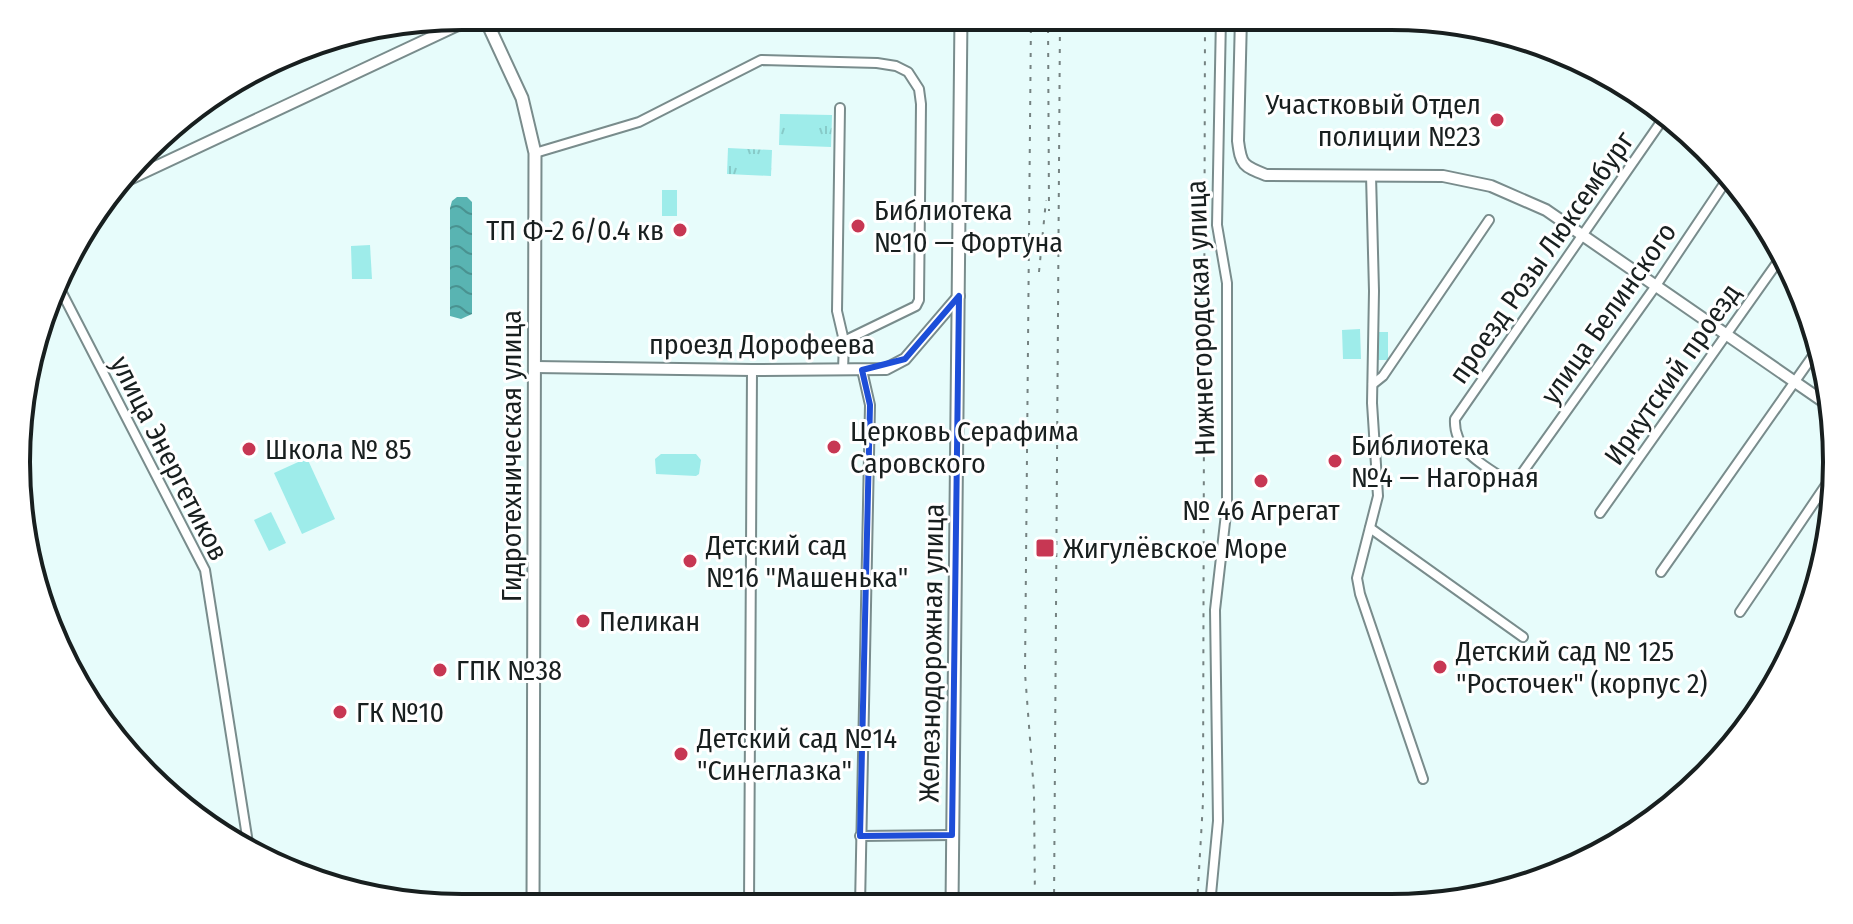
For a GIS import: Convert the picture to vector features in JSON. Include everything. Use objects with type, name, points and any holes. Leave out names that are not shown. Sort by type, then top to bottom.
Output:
[{"type":"main road","name":"Гидротехническая улица","points":[[490,30],[522,98],[535,153],[533,894]]},
{"type":"main road","name":"Железнодорожная улица","points":[[952,894],[961,30]]},
{"type":"street","name":"Нижнегородская улица","points":[[1211,894],[1218,821],[1215,610],[1227,505],[1227,283],[1217,225],[1221,30]]},
{"type":"street","points":[[1241,30],[1238,141],[1240,159],[1246,167],[1266,175],[1443,176],[1491,186],[1546,210],[1818,398]]},
{"type":"street","points":[[140,174],[446,31]]},
{"type":"street","points":[[535,153],[639,122],[761,60],[877,63],[896,66],[908,72],[919,89],[921,104],[919,300],[910,309],[844,341]]},
{"type":"street","points":[[840,108],[837,311],[844,341],[843,370]]},
{"type":"street","name":"проезд Розы Люксембург","points":[[1520,476],[1506,480],[1480,462],[1460,444],[1455,419],[1660,124]]},
{"type":"street","points":[[1371,175],[1373,384],[1378,496],[1357,578],[1423,779]]},
{"type":"street","name":"улица Белинского","points":[[1520,476],[1655,287],[1723,186]]},
{"type":"street","points":[[1373,384],[1383,376],[1489,220]]},
{"type":"street","name":"Иркутский проезд","points":[[1600,513],[1775,266]]},
{"type":"street","name":"улица Энергетиков","points":[[64,296],[205,570],[247,837]]},
{"type":"street","name":"проезд Дорофеева","points":[[535,367],[886,369],[905,359],[959,296]]},
{"type":"street","points":[[1661,572],[1811,360]]},
{"type":"street","points":[[749,894],[752,370]]},
{"type":"street","points":[[860,894],[870,405],[862,370]]},
{"type":"street","points":[[1740,612],[1822,491]]},
{"type":"street","points":[[1370,528],[1523,637]]},
{"type":"street","points":[[860,836],[952,835]]},
{"type":"highlighted area","points":[[959,296],[957,437],[952,835],[860,836],[870,405],[862,370],[905,359]]},
{"type":"green space","points":[[780,114],[832,115],[831,147],[779,145]]},
{"type":"green space","points":[[728,148],[772,150],[771,176],[727,174]]},
{"type":"green space","points":[[662,190],[677,190],[677,216],[662,216]]},
{"type":"green space","points":[[370,245],[372,279],[352,279],[351,246]]},
{"type":"green space","points":[[1360,329],[1361,359],[1343,359],[1342,330]]},
{"type":"green space","points":[[1376,332],[1388,332],[1388,360],[1376,360]]},
{"type":"green space","points":[[661,454],[696,454],[701,460],[699,474],[656,474],[655,459]]},
{"type":"green space","points":[[307,458],[335,519],[302,534],[274,473]]},
{"type":"green space","points":[[271,512],[286,543],[269,551],[254,520]]},
{"type":"water","points":[[457,197],[467,197],[472,202],[472,314],[461,319],[450,316],[450,208]]},
{"type":"railway","points":[[1031,30],[1025,673],[1034,792],[1035,894]]},
{"type":"railway","points":[[1048,30],[1049,211]]},
{"type":"railway","points":[[1054,894],[1060,30]]},
{"type":"railway","points":[[1198,894],[1203,802],[1205,30]]},
{"type":"railway","points":[[1039,272],[1046,200]]},
{"type":"place","name":"Участковый Отдел полиции №23","points":[[1497,120]]},
{"type":"place","name":"Библиотека №10 — Фортуна","points":[[858,226]]},
{"type":"place","name":"ТП Ф-2 6/0.4 кв","points":[[680,230]]},
{"type":"place","name":"Церковь Серафима Саровского","points":[[834,447]]},
{"type":"place","name":"Школа № 85","points":[[249,449]]},
{"type":"place","name":"Библиотека №4 — Нагорная","points":[[1335,461]]},
{"type":"place","name":"№ 46 Агрегат","points":[[1261,481]]},
{"type":"place","name":"Жигулёвское Море","points":[[1045,548]]},
{"type":"place","name":"Детский сад №16 \"Машенька\"","points":[[690,561]]},
{"type":"place","name":"Пеликан","points":[[583,621]]},
{"type":"place","name":"Детский сад № 125 \"Росточек\" (корпус 2)","points":[[1440,667]]},
{"type":"place","name":"ГПК №38","points":[[440,670]]},
{"type":"place","name":"ГК №10","points":[[340,712]]},
{"type":"place","name":"Детский сад №14 \"Синеглазка\"","points":[[681,754]]}]
